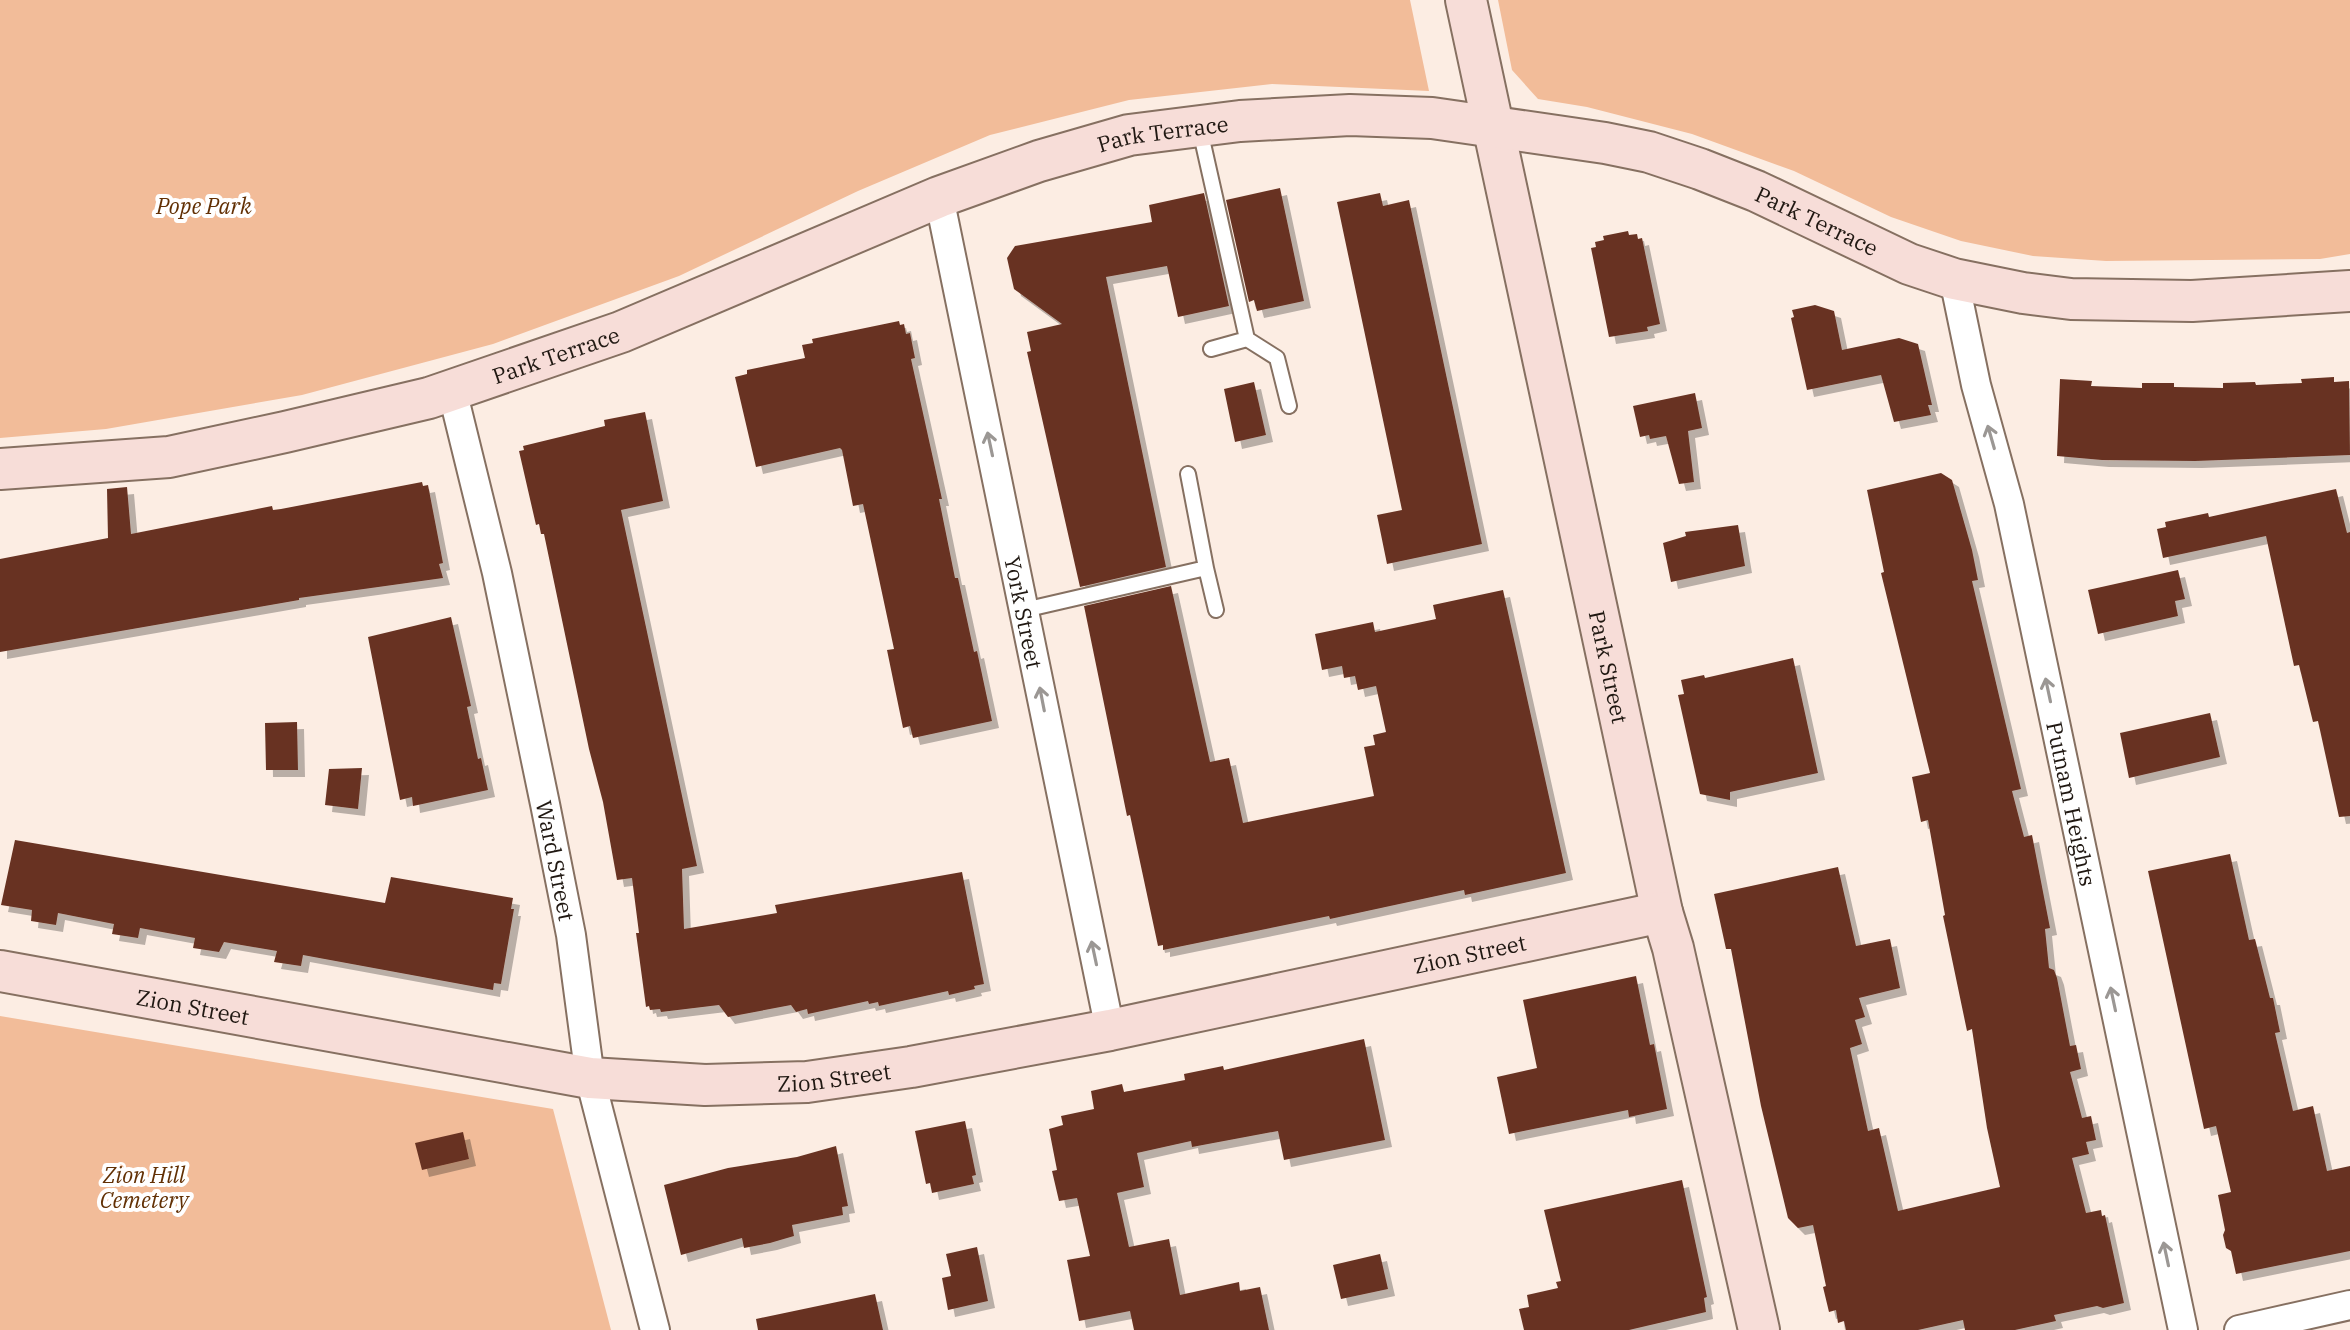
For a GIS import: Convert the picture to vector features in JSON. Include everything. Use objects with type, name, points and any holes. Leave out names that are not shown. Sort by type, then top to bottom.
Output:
[{"type":"main road","name":"Park Street","points":[[1466,0],[1662,912],[1759,1330]]},
{"type":"main road","name":"Park Terrace","points":[[0,469],[169,457],[452,390],[621,332],[939,197],[1039,161],[1129,135],[1240,121],[1350,115],[1432,118],[1649,152],[1756,191],[1909,264],[1954,279],[2023,293],[2134,301],[2236,299],[2350,291]]},
{"type":"main road","name":"Zion Street","points":[[0,971],[590,1078],[705,1085],[807,1082],[911,1067],[1110,1030],[1662,912]]},
{"type":"street","name":"York Street","points":[[939,197],[1110,1030]]},
{"type":"street","name":"Putnam Heights","points":[[1954,279],[1976,385],[2009,504],[2183,1330]]},
{"type":"street","name":"Ward Street","points":[[452,390],[497,573],[548,818],[571,935],[590,1078],[655,1330]]},
{"type":"street","points":[[2239,1330],[2350,1305]]},
{"type":"lane","points":[[1199,126],[1247,339],[1277,358],[1289,406]]},
{"type":"lane","points":[[1211,349],[1247,339]]},
{"type":"lane","points":[[1188,474],[1216,610]]},
{"type":"lane","points":[[1024,610],[1206,568]]},
{"type":"green space","name":"Pope Park","points":[[0,0],[1410,0],[1429,91],[1272,84],[1129,100],[990,135],[858,191],[679,276],[493,344],[302,395],[106,429],[0,438]]},
{"type":"green space","points":[[1498,0],[2350,0],[2350,254],[2320,259],[2106,261],[2033,256],[1961,241],[1891,217],[1794,171],[1692,134],[1587,107],[1538,99],[1512,70]]},
{"type":"green space","name":"Zion Hill Cemetery","points":[[0,1016],[553,1109],[611,1330],[0,1330]]},
{"type":"building","points":[[1280,188],[1304,301],[1257,311],[1254,300],[1249,302],[1226,200]]},
{"type":"building","points":[[1204,193],[1229,306],[1178,317],[1167,266],[1106,277],[1166,567],[1080,587],[1027,352],[1031,351],[1027,332],[1062,324],[1014,289],[1007,258],[1015,246],[1152,222],[1149,205]]},
{"type":"building","points":[[1380,193],[1383,206],[1409,200],[1482,544],[1387,564],[1377,515],[1402,510],[1337,202]]},
{"type":"building","points":[[1628,231],[1629,235],[1637,234],[1638,239],[1642,238],[1660,324],[1647,327],[1648,331],[1609,337],[1591,248],[1596,247],[1595,242],[1604,240],[1603,236]]},
{"type":"building","points":[[1815,305],[1834,311],[1842,350],[1899,338],[1918,344],[1932,405],[1928,405],[1931,415],[1894,422],[1881,375],[1807,390],[1791,318],[1794,317],[1792,310]]},
{"type":"building","points":[[899,321],[900,325],[904,324],[906,334],[910,333],[915,358],[911,359],[942,499],[939,499],[955,578],[958,578],[974,652],[977,651],[992,721],[913,738],[910,726],[903,728],[887,650],[894,649],[863,504],[853,506],[842,450],[756,467],[735,377],[747,374],[747,370],[805,358],[802,345],[813,343],[812,339]]},
{"type":"building","points":[[2334,377],[2334,382],[2349,381],[2350,455],[2195,461],[2057,456],[2060,379],[2092,381],[2091,386],[2142,388],[2142,383],[2174,383],[2174,387],[2223,388],[2223,383],[2302,383],[2301,379]]},
{"type":"building","points":[[1254,382],[1266,435],[1235,442],[1224,389]]},
{"type":"building","points":[[1695,393],[1702,428],[1688,431],[1694,482],[1679,484],[1666,436],[1640,437],[1633,406]]},
{"type":"building","points":[[645,412],[663,501],[621,510],[697,866],[682,869],[684,929],[777,913],[775,905],[962,872],[984,984],[949,995],[948,991],[879,1006],[878,1002],[869,1004],[868,1001],[808,1014],[807,1009],[796,1012],[791,1005],[728,1017],[719,1005],[661,1012],[660,1009],[650,1010],[649,1006],[646,1007],[632,878],[617,880],[603,802],[544,534],[541,534],[539,524],[536,525],[519,451],[524,450],[523,446],[605,426],[604,420]]},
{"type":"building","points":[[1941,473],[1952,480],[1972,550],[1978,580],[1972,581],[2021,789],[2012,791],[2024,837],[2032,835],[2050,928],[2045,929],[2049,968],[2054,970],[2057,978],[2070,1046],[2076,1045],[2081,1069],[2070,1072],[2082,1118],[2091,1116],[2096,1140],[2086,1142],[2089,1154],[2072,1158],[2086,1213],[2101,1210],[2102,1216],[2105,1215],[2124,1303],[2054,1315],[2056,1321],[2015,1330],[1965,1330],[1963,1320],[1918,1330],[1846,1330],[1844,1321],[1838,1323],[1836,1310],[1829,1312],[1813,1225],[1798,1228],[1788,1218],[1761,1106],[1731,949],[1726,949],[1714,894],[1838,867],[1856,946],[1890,939],[1900,988],[1859,998],[1865,1017],[1855,1020],[1862,1044],[1850,1048],[1868,1131],[1879,1128],[1898,1211],[2000,1187],[1987,1128],[1972,1029],[1967,1031],[1943,916],[1928,820],[1921,822],[1912,777],[1930,773],[1881,573],[1884,572],[1867,490]]},
{"type":"building","points":[[422,482],[423,486],[428,485],[443,578],[299,598],[0,652],[0,559],[108,538],[107,489],[127,487],[131,534],[272,506],[273,510],[281,509]]},
{"type":"building","points":[[2336,489],[2347,533],[2350,532],[2350,816],[2339,817],[2318,721],[2313,722],[2299,665],[2294,666],[2266,536],[2163,558],[2157,529],[2166,527],[2165,522],[2208,513],[2209,517]]},
{"type":"building","points":[[1738,525],[1745,566],[1671,582],[1663,543],[1686,536],[1685,532]]},
{"type":"building","points":[[2178,570],[2185,599],[2175,601],[2178,616],[2098,634],[2088,590]]},
{"type":"building","points":[[1171,586],[1210,762],[1229,758],[1243,823],[1374,796],[1364,747],[1375,745],[1373,735],[1386,732],[1376,686],[1358,690],[1355,676],[1344,678],[1342,666],[1322,670],[1315,634],[1373,622],[1375,632],[1436,619],[1433,605],[1503,590],[1566,873],[1465,895],[1464,890],[1163,950],[1163,945],[1158,946],[1130,815],[1127,816],[1084,606]]},
{"type":"building","points":[[451,617],[471,706],[467,707],[478,759],[481,758],[488,790],[413,806],[412,797],[400,800],[368,637]]},
{"type":"building","points":[[1793,658],[1818,773],[1730,792],[1730,800],[1700,794],[1678,695],[1684,694],[1681,680],[1704,675],[1705,678]]},
{"type":"building","points":[[2210,713],[2220,757],[2129,778],[2120,733]]},
{"type":"building","points":[[297,722],[298,770],[266,770],[265,723]]},
{"type":"building","points":[[362,768],[358,809],[325,805],[329,769]]},
{"type":"building","points":[[15,840],[385,903],[391,877],[513,898],[511,909],[514,909],[501,984],[494,983],[493,990],[303,955],[301,966],[274,962],[277,951],[224,942],[219,952],[193,948],[195,938],[140,928],[138,938],[112,934],[114,924],[58,913],[56,925],[31,921],[32,910],[1,905]]},
{"type":"building","points":[[2230,854],[2249,940],[2255,939],[2270,998],[2273,998],[2280,1032],[2275,1033],[2293,1111],[2313,1106],[2327,1171],[2350,1166],[2350,1251],[2236,1274],[2231,1251],[2226,1248],[2223,1235],[2225,1230],[2218,1195],[2231,1192],[2216,1126],[2204,1129],[2148,871]]},
{"type":"building","points":[[1636,976],[1667,1109],[1629,1117],[1628,1110],[1509,1134],[1497,1077],[1537,1068],[1523,1000]]},
{"type":"building","points":[[1364,1039],[1385,1140],[1284,1160],[1278,1131],[1192,1147],[1191,1141],[1137,1153],[1144,1187],[1117,1193],[1129,1247],[1169,1239],[1180,1295],[1239,1282],[1240,1291],[1260,1287],[1269,1330],[1134,1330],[1130,1311],[1079,1321],[1067,1260],[1090,1256],[1077,1198],[1059,1201],[1052,1171],[1057,1170],[1049,1129],[1063,1125],[1061,1116],[1094,1109],[1091,1091],[1122,1084],[1124,1092],[1185,1080],[1184,1074],[1223,1066],[1224,1070]]},
{"type":"building","points":[[965,1121],[976,1175],[972,1176],[974,1184],[932,1193],[930,1183],[926,1184],[915,1131]]},
{"type":"building","points":[[463,1132],[469,1159],[422,1170],[415,1143]]},
{"type":"building","points":[[836,1146],[848,1206],[842,1207],[843,1215],[792,1225],[794,1236],[770,1243],[744,1248],[742,1238],[681,1255],[664,1185],[728,1168],[797,1157]]},
{"type":"building","points":[[1682,1180],[1707,1297],[1704,1298],[1706,1312],[1629,1330],[1524,1330],[1519,1309],[1529,1307],[1527,1295],[1558,1288],[1556,1282],[1561,1281],[1544,1210]]},
{"type":"building","points":[[977,1247],[988,1301],[948,1310],[942,1278],[951,1276],[946,1254]]},
{"type":"building","points":[[1380,1254],[1388,1289],[1341,1299],[1333,1265]]},
{"type":"building","points":[[875,1294],[883,1330],[758,1330],[756,1319]]}]
